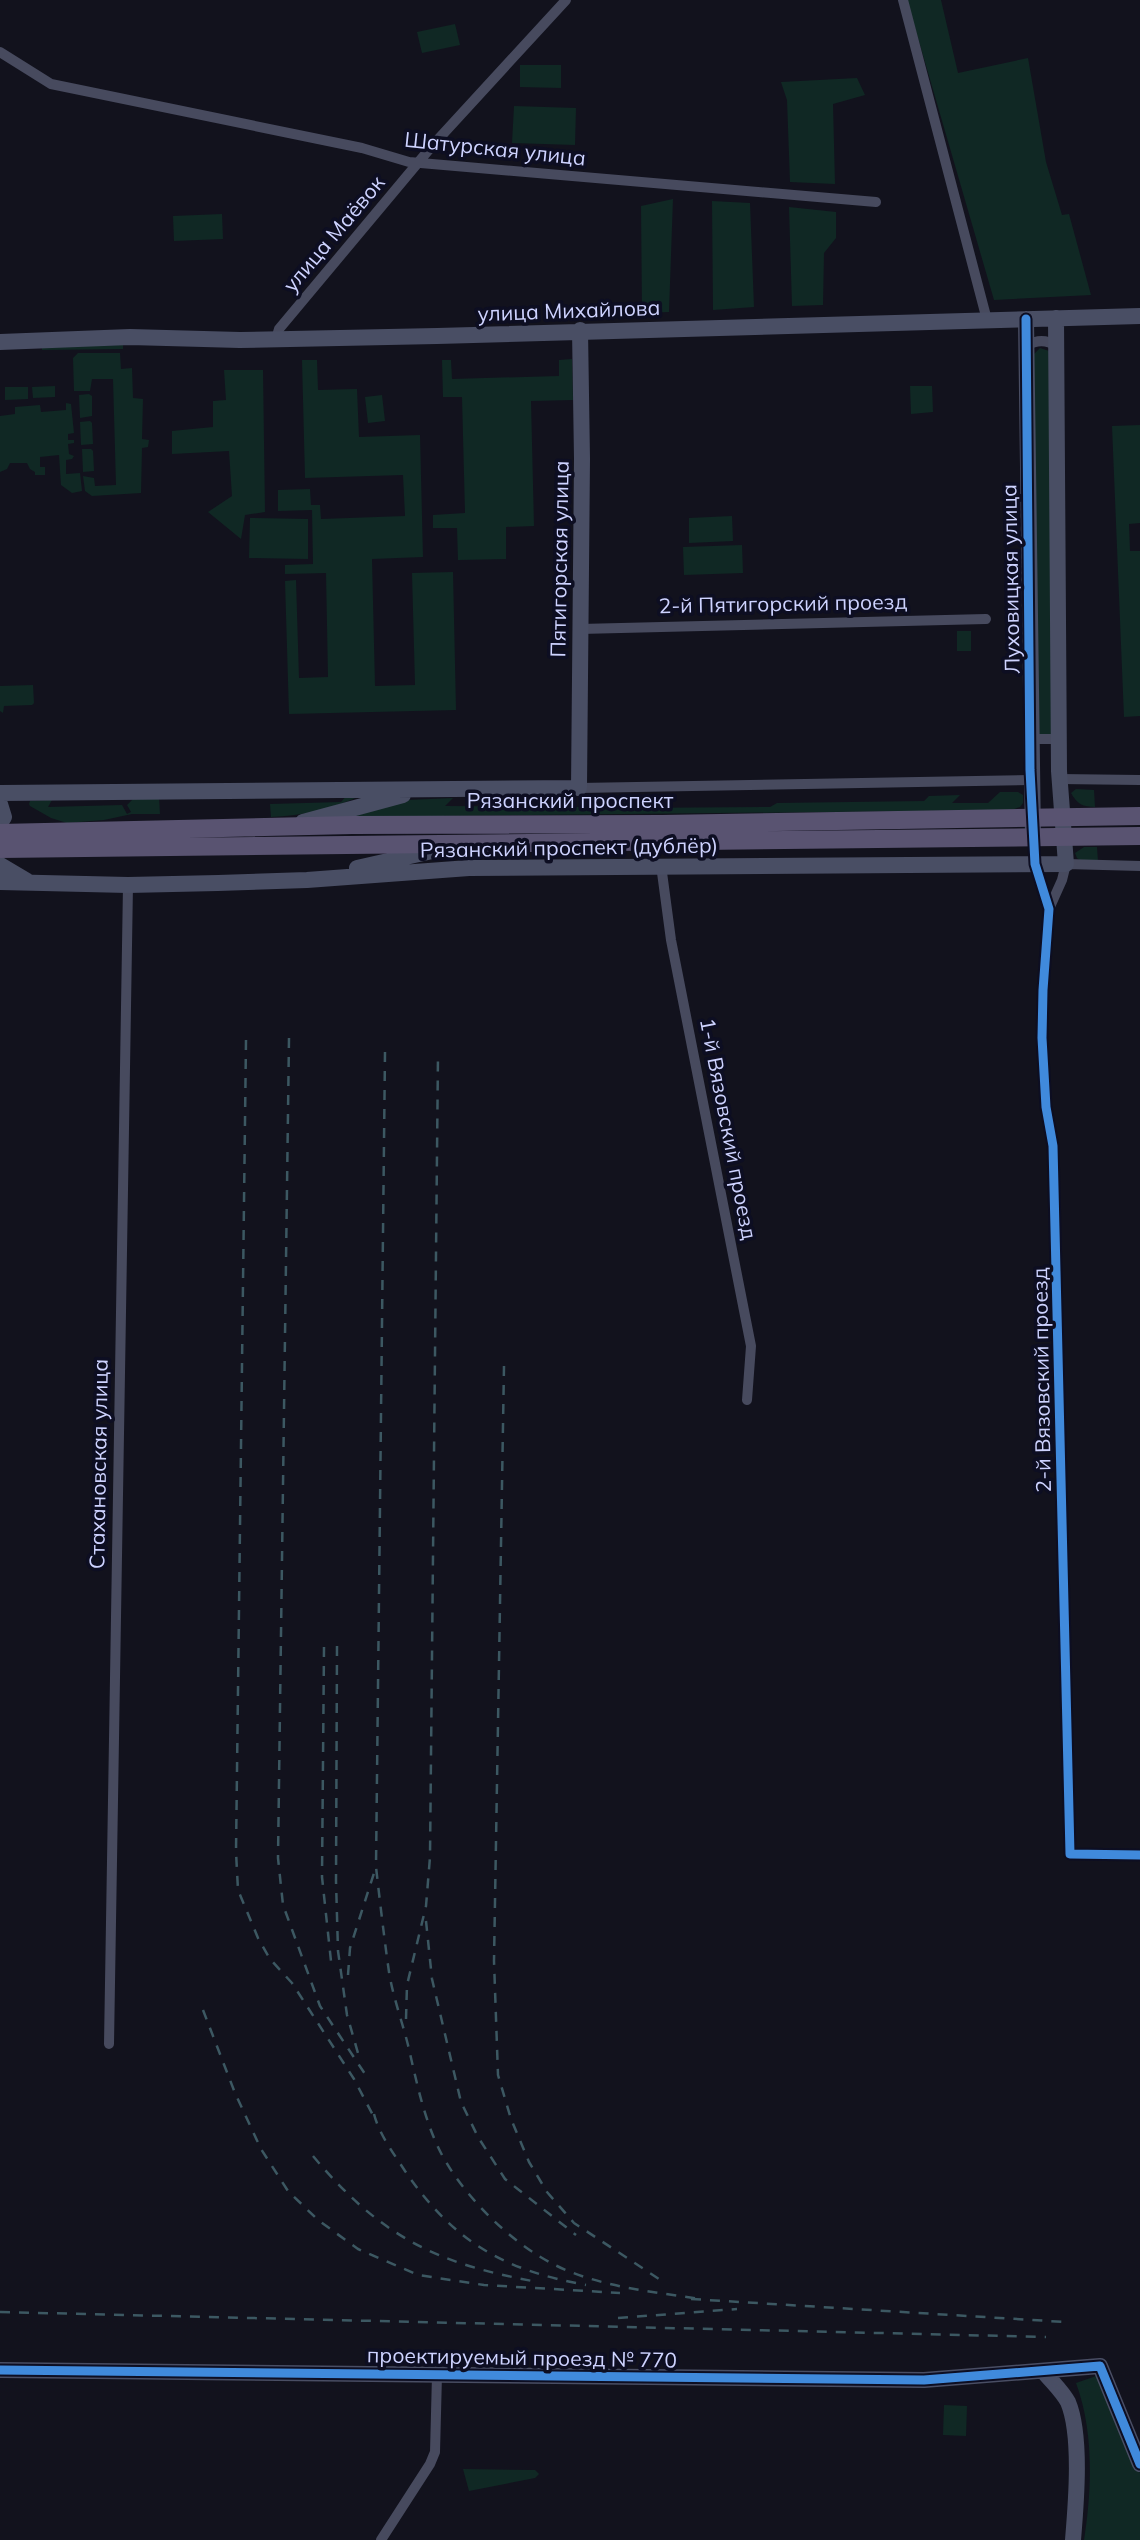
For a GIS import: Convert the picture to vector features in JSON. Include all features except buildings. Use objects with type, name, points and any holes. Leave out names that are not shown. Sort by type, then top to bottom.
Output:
[{"type":"main road","name":"Рязанский проспект","points":[[0,833],[282,826],[662,824],[1140,816]]},
{"type":"main road","name":"Рязанский проспект","points":[[0,849],[1140,836]]},
{"type":"street","name":"улица Маёвок","points":[[276,339],[279,329],[419,163],[566,0]]},
{"type":"street","points":[[903,0],[988,320]]},
{"type":"street","name":"Шатурская улица","points":[[0,52],[51,84],[362,148],[419,163],[876,202]]},
{"type":"street","name":"улица Михайлова","points":[[0,342],[130,337],[276,339],[438,336],[1140,316]]},
{"type":"street","points":[[1056,318],[1059,779],[1063,838]]},
{"type":"street","name":"Луховицкая улица","points":[[1026,319],[1033,838]]},
{"type":"street","name":"Пятигорская улица","points":[[579,788],[582,459],[580,330]]},
{"type":"street","points":[[1026,346],[1034,342],[1049,341],[1056,346]]},
{"type":"street","name":"2-й Пятигорский проезд","points":[[580,629],[986,619]]},
{"type":"street","points":[[1030,739],[1059,739]]},
{"type":"street","points":[[0,793],[393,788],[605,789],[729,783],[1140,780]]},
{"type":"street","points":[[282,826],[385,798],[433,790]]},
{"type":"street","points":[[0,804],[4,817],[0,823]]},
{"type":"street","name":"2-й Вязовский проезд","points":[[1033,838],[1035,864],[1049,908]]},
{"type":"street","name":"2-й Вязовский проезд","points":[[1063,838],[1066,864],[1049,908],[1042,1038],[1046,1107],[1053,1146],[1070,1854],[1140,1855]]},
{"type":"street","points":[[307,880],[460,844]]},
{"type":"street","points":[[0,865],[22,880],[36,884]]},
{"type":"street","name":"Рязанский проспект (дублёр)","points":[[0,882],[128,885],[307,880],[469,868],[661,865],[1140,866]]},
{"type":"street","name":"1-й Вязовский проезд","points":[[661,865],[671,940],[751,1346],[747,1400]]},
{"type":"street","name":"Стахановская улица","points":[[109,2044],[128,885]]},
{"type":"street","name":"проектируемый проезд № 770","points":[[0,2370],[924,2380],[1100,2366],[1140,2465]]},
{"type":"street","points":[[1044,2372],[1063,2395],[1072,2417],[1076,2483],[1073,2540]]},
{"type":"street","points":[[381,2540],[435,2452],[437,2375]]},
{"type":"green space","points":[[907,0],[941,0],[958,73],[1028,58],[1046,162],[1062,215],[1069,214],[1091,295],[994,300]]},
{"type":"green space","points":[[455,24],[460,45],[422,53],[417,32]]},
{"type":"green space","points":[[520,65],[561,65],[561,88],[520,87]]},
{"type":"green space","points":[[857,78],[865,95],[833,104],[835,184],[790,182],[787,100],[781,82]]},
{"type":"green space","points":[[514,106],[576,108],[575,145],[512,143]]},
{"type":"green space","points":[[673,199],[669,312],[642,313],[641,206]]},
{"type":"green space","points":[[712,201],[750,203],[754,307],[713,310]]},
{"type":"green space","points":[[789,207],[836,212],[836,238],[824,253],[823,305],[792,306]]},
{"type":"green space","points":[[222,214],[223,239],[174,241],[173,216]]},
{"type":"green space","points":[[123,345],[123,349],[42,350],[42,347]]},
{"type":"green space","points":[[1040,348],[1049,351],[1053,734],[1037,734],[1034,354]]},
{"type":"green space","points":[[78,353],[120,353],[121,369],[132,368],[133,398],[143,399],[142,439],[149,440],[148,447],[142,448],[141,493],[92,496],[85,491],[83,476],[94,478],[95,486],[116,485],[113,379],[92,379],[90,391],[74,391],[73,358]]},
{"type":"green space","points":[[572,359],[573,400],[531,401],[534,526],[506,527],[506,559],[458,560],[457,528],[433,528],[433,515],[465,513],[462,397],[443,397],[442,360],[451,360],[452,379],[559,376],[559,360]]},
{"type":"green space","points":[[302,360],[317,360],[318,390],[357,389],[359,437],[420,435],[423,557],[372,559],[375,686],[415,685],[412,573],[453,572],[456,710],[289,714],[285,581],[296,580],[299,678],[328,677],[326,573],[285,574],[285,565],[313,564],[312,510],[278,511],[278,490],[310,489],[311,505],[320,505],[321,519],[405,516],[403,475],[305,478]]},
{"type":"green space","points":[[224,370],[263,370],[265,512],[245,515],[241,539],[208,512],[232,496],[229,451],[172,454],[172,431],[213,427],[213,401],[226,400]]},
{"type":"green space","points":[[55,386],[55,397],[33,398],[32,387]]},
{"type":"green space","points":[[910,386],[932,386],[933,412],[911,414]]},
{"type":"green space","points":[[5,387],[28,387],[28,399],[5,400]]},
{"type":"green space","points":[[79,395],[92,396],[92,416],[80,418]]},
{"type":"green space","points":[[382,395],[385,421],[368,423],[365,397]]},
{"type":"green space","points":[[66,403],[71,404],[74,433],[68,434],[68,440],[74,440],[74,443],[68,444],[69,454],[74,456],[66,460],[66,474],[80,473],[82,491],[72,493],[61,485],[59,455],[40,457],[40,467],[45,467],[45,475],[35,475],[27,463],[10,463],[7,469],[0,472],[0,416],[15,414],[15,407],[40,405],[41,412],[66,410]]},
{"type":"green space","points":[[90,421],[93,444],[81,445],[80,422]]},
{"type":"green space","points":[[1140,425],[1140,523],[1129,524],[1130,551],[1140,551],[1140,716],[1124,717],[1112,426]]},
{"type":"green space","points":[[82,449],[93,451],[94,471],[83,472]]},
{"type":"green space","points":[[732,516],[733,541],[689,543],[689,518]]},
{"type":"green space","points":[[250,518],[308,519],[308,559],[249,558]]},
{"type":"green space","points":[[742,545],[743,573],[684,575],[683,547]]},
{"type":"green space","points":[[957,631],[971,631],[971,651],[957,651]]},
{"type":"green space","points":[[33,685],[32,705],[4,706],[3,713],[0,711],[0,686]]},
{"type":"green space","points":[[1076,789],[1094,790],[1095,807],[1078,802],[1071,793]]},
{"type":"green space","points":[[1000,792],[1018,792],[1023,795],[1023,803],[1011,810],[348,817],[407,800],[453,798],[445,806],[597,807],[608,799],[636,799],[627,808],[770,807],[777,803],[924,801],[929,796],[960,795],[952,803],[988,803]]},
{"type":"green space","points":[[348,794],[362,795],[317,811],[271,817],[270,804],[341,802]]},
{"type":"green space","points":[[159,797],[160,814],[132,814],[104,820],[67,823],[51,818],[29,804],[30,801],[52,800],[48,807],[122,805],[127,814],[131,812],[127,805],[134,798]]},
{"type":"green space","points":[[1084,847],[1097,847],[1098,861],[1081,861],[1077,858],[1075,853]]},
{"type":"green space","points":[[1099,2375],[1140,2473],[1140,2540],[1084,2540],[1089,2501],[1089,2441],[1076,2383]]},
{"type":"green space","points":[[944,2405],[967,2406],[966,2436],[943,2435]]},
{"type":"green space","points":[[463,2469],[535,2470],[539,2474],[535,2478],[469,2491]]},
{"type":"railway","points":[[289,1038],[278,1858],[283,1905],[320,2006],[365,2074]]},
{"type":"railway","points":[[246,1040],[236,1852],[238,1890],[270,1959],[292,1983],[354,2079],[376,2121]]},
{"type":"railway","points":[[385,1052],[376,1867],[393,1991],[420,2097],[438,2147],[459,2181],[488,2215],[522,2244],[557,2266],[574,2273],[628,2288],[701,2299]]},
{"type":"railway","points":[[406,2019],[407,1985],[426,1906],[430,1857],[438,1054]]},
{"type":"railway","points":[[504,1366],[494,1961],[498,2075],[511,2119],[529,2162],[547,2192],[574,2223],[659,2279]]},
{"type":"railway","points":[[337,1646],[338,1951],[347,2015],[360,2060]]},
{"type":"railway","points":[[324,1647],[322,1877],[331,1961]]},
{"type":"railway","points":[[348,1975],[350,1948],[374,1873]]},
{"type":"railway","points":[[426,1921],[432,1979],[461,2102],[478,2137],[505,2179],[576,2235]]},
{"type":"railway","points":[[203,2010],[235,2093],[261,2149],[288,2191],[318,2220],[358,2249],[418,2275],[484,2285],[620,2293]]},
{"type":"railway","points":[[374,2114],[383,2136],[423,2196],[462,2234],[505,2261],[556,2279],[586,2285]]},
{"type":"railway","points":[[313,2156],[362,2207],[412,2242],[469,2266],[538,2282]]},
{"type":"railway","points":[[691,2299],[1065,2322]]},
{"type":"railway","points":[[618,2318],[737,2309]]},
{"type":"railway","points":[[0,2312],[1046,2337]]},
{"type":"cycle path","points":[[1026,319],[1030,770],[1035,864],[1049,909],[1042,1038],[1046,1107],[1053,1146],[1070,1854],[1140,1855]]},
{"type":"cycle path","points":[[0,2370],[924,2380],[1100,2366],[1140,2464]]}]
